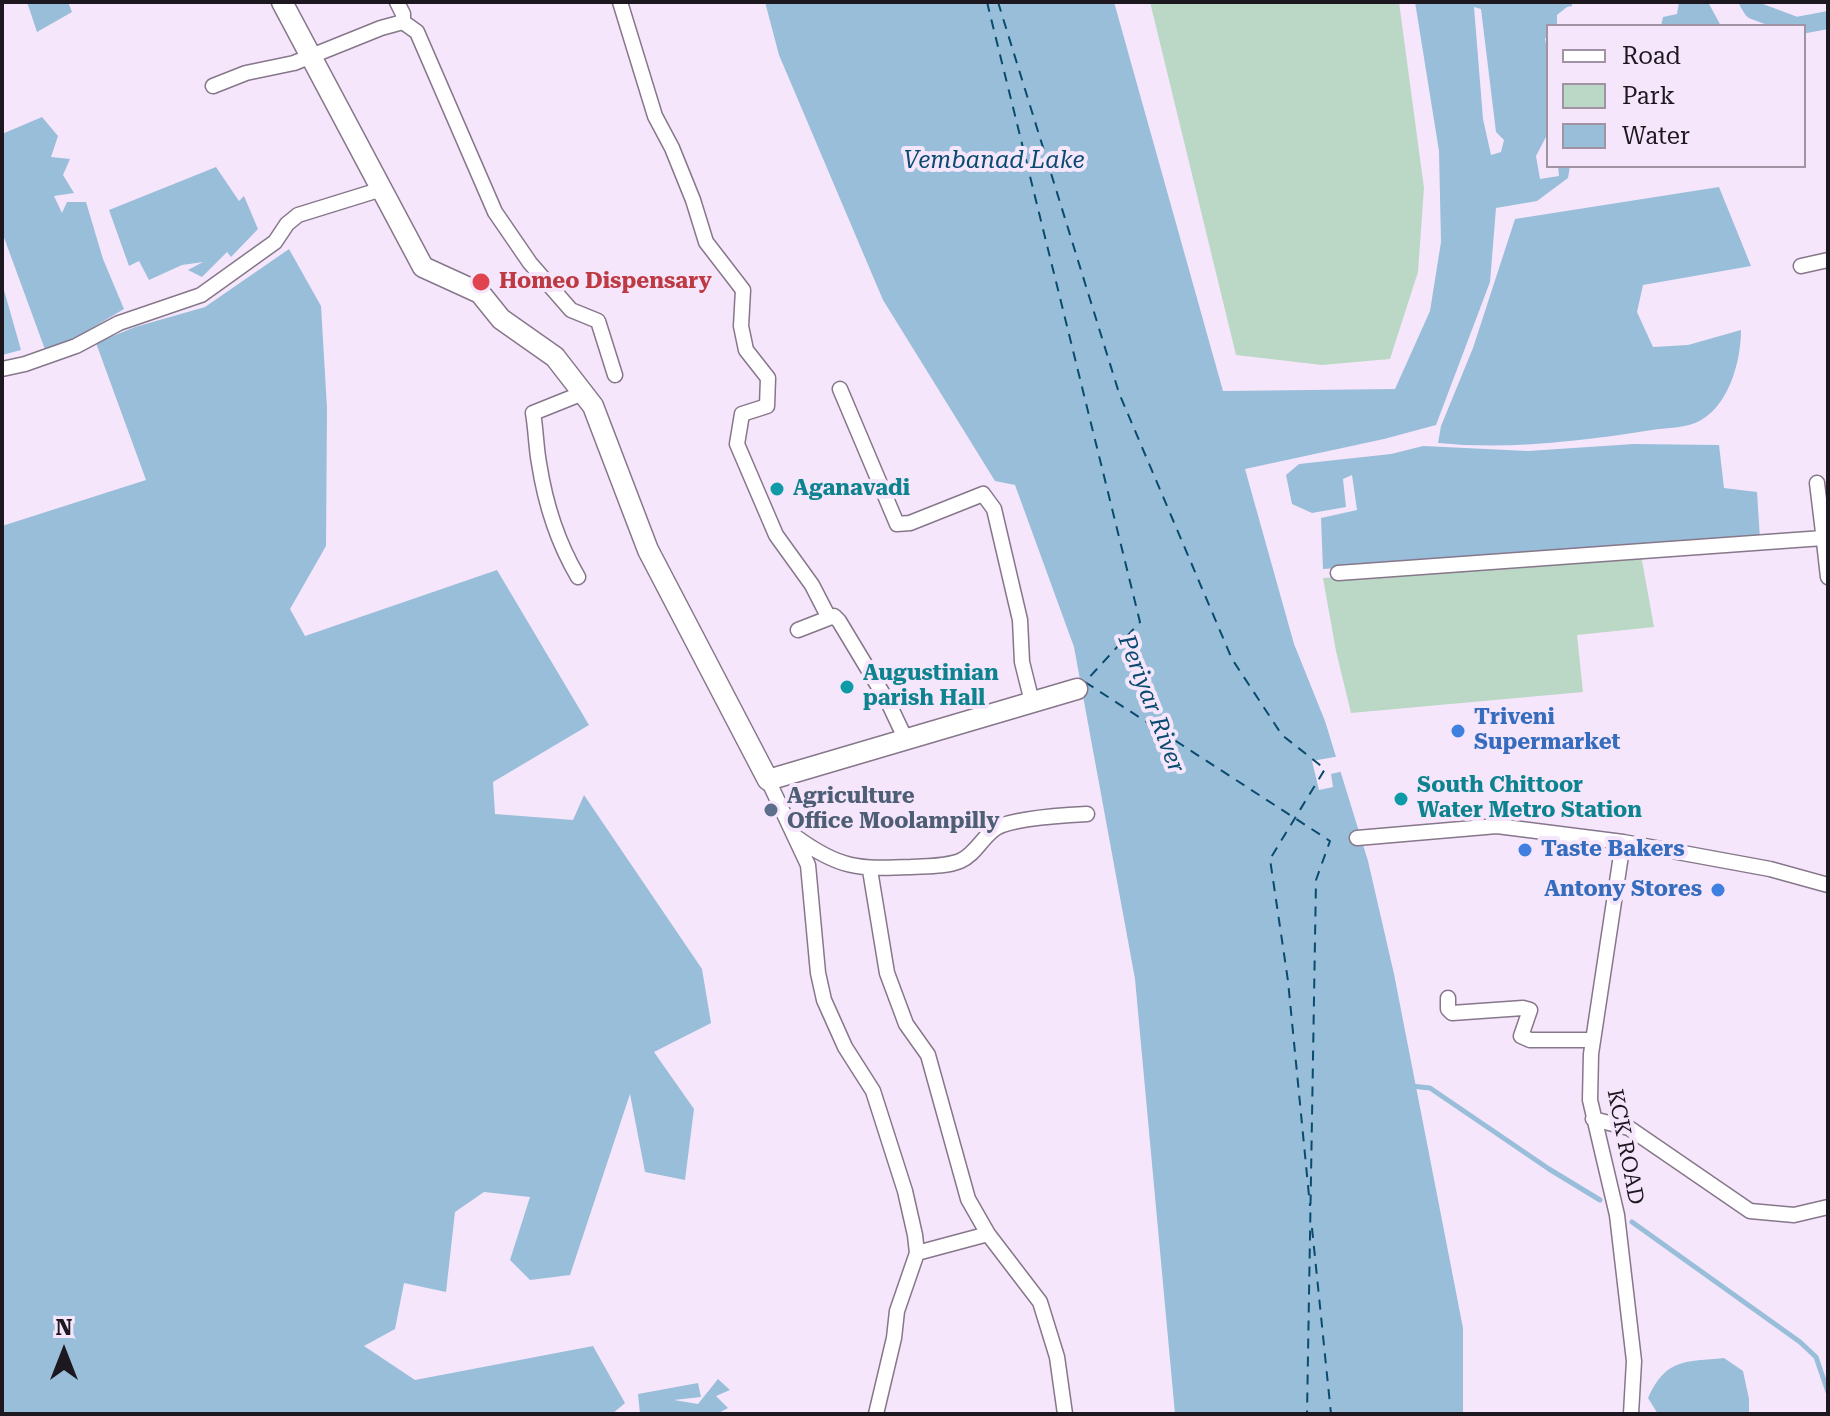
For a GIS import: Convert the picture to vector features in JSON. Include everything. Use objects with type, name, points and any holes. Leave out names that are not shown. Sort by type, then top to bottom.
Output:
[{"type":"street","points":[[282,2],[423,267],[480,293],[501,319],[555,357],[593,406],[648,550],[768,780],[808,865],[818,973],[824,1000],[845,1047],[879,1106],[905,1191],[917,1253],[900,1301],[876,1414]]},
{"type":"street","points":[[397,2],[403,22],[417,32],[495,212],[530,263],[571,310],[598,321],[615,375]]},
{"type":"street","points":[[620,2],[655,116],[672,148],[706,242],[743,290],[741,326],[746,350],[768,378],[767,406],[742,414],[737,444],[776,535],[812,585],[829,618]]},
{"type":"street","points":[[213,86],[246,73],[294,63],[403,22]]},
{"type":"street","points":[[2,369],[76,346],[119,323],[201,295],[275,242],[287,224],[298,215],[382,189]]},
{"type":"street","points":[[1801,266],[1828,260]]},
{"type":"street","points":[[840,389],[897,524],[910,523],[983,494],[994,509],[1020,620],[1022,662],[1032,702]]},
{"type":"street","points":[[578,577],[567,558],[538,463],[533,413],[583,393]]},
{"type":"street","points":[[1817,483],[1828,577]]},
{"type":"street","points":[[1338,573],[1824,529]]},
{"type":"street","points":[[798,630],[834,616],[839,621],[889,704],[906,740]]},
{"type":"street","points":[[768,780],[1077,689]]},
{"type":"street","points":[[796,837],[820,855],[840,864],[870,870],[934,866],[961,860],[996,828],[1058,816],[1087,814]]},
{"type":"street","points":[[1357,838],[1497,826],[1623,842],[1770,869],[1828,885]]},
{"type":"street","name":"KCK ROAD","points":[[1623,842],[1593,1040],[1590,1100],[1616,1210],[1634,1361],[1631,1414]]},
{"type":"street","points":[[870,870],[887,973],[906,1024],[928,1055],[968,1199],[988,1234],[1040,1302],[1057,1357],[1065,1414]]},
{"type":"street","points":[[1448,998],[1448,1009],[1452,1013],[1530,1010],[1521,1036],[1530,1040],[1593,1040]]},
{"type":"street","points":[[1593,1119],[1629,1128],[1750,1211],[1794,1215],[1828,1207]]},
{"type":"street","points":[[917,1253],[988,1234]]},
{"type":"green space","points":[[1150,2],[1399,2],[1424,188],[1418,272],[1390,359],[1322,365],[1236,355]]},
{"type":"green space","points":[[1641,555],[1654,627],[1577,635],[1583,692],[1351,713],[1323,578]]},
{"type":"water","points":[[27,2],[68,2],[72,12],[37,32]]},
{"type":"water","name":"Vembanad Lake","points":[[765,2],[1114,2],[1223,391],[1395,389],[1430,311],[1441,242],[1439,151],[1415,2],[1572,2],[1572,6],[1557,15],[1557,24],[1546,24],[1546,137],[1536,156],[1540,179],[1559,176],[1558,168],[1570,168],[1568,178],[1537,201],[1496,208],[1490,282],[1436,425],[1245,469],[1294,644],[1325,721],[1368,861],[1394,974],[1463,1328],[1463,1414],[1175,1414],[1135,979],[1074,647],[1015,485],[995,481],[883,300],[779,55]],"holes":[[[1474,7],[1481,9],[1496,132],[1504,140],[1501,152],[1491,155],[1483,119]]]},
{"type":"water","points":[[1679,2],[1708,2],[1720,24],[1661,24],[1663,17],[1677,14]]},
{"type":"water","points":[[42,117],[58,136],[51,157],[70,159],[63,175],[74,193],[54,196],[62,213],[67,202],[86,202],[103,259],[124,309],[47,355],[2,232],[2,134]]},
{"type":"water","points":[[216,167],[239,201],[244,196],[258,229],[231,257],[227,252],[202,277],[188,270],[203,262],[182,265],[149,280],[139,261],[129,266],[109,210]]},
{"type":"water","points":[[1719,187],[1751,266],[1643,285],[1637,312],[1653,347],[1688,345],[1741,330],[1730,384],[1706,417],[1685,426],[1572,441],[1518,445],[1438,443],[1441,426],[1473,348],[1515,219]]},
{"type":"water","points":[[289,249],[321,306],[327,408],[326,546],[290,609],[305,636],[497,570],[589,725],[493,782],[495,814],[573,820],[584,795],[702,969],[711,1023],[654,1052],[694,1109],[685,1180],[645,1172],[630,1094],[570,1275],[530,1280],[510,1260],[530,1197],[484,1192],[455,1212],[446,1292],[404,1283],[395,1329],[364,1346],[415,1380],[593,1346],[625,1403],[612,1414],[2,1414],[2,526],[146,480],[96,343],[135,327],[205,307]]},
{"type":"water","points":[[2,283],[21,350],[2,355]]},
{"type":"water","points":[[1634,444],[1719,445],[1724,488],[1757,492],[1760,539],[1323,569],[1321,518],[1357,510],[1352,475],[1343,479],[1346,507],[1312,513],[1292,504],[1286,475],[1299,464],[1391,454],[1423,446],[1528,451]]},
{"type":"water","points":[[1724,1358],[1743,1371],[1749,1414],[1658,1414],[1648,1398],[1662,1375],[1678,1364]]},
{"type":"water","points":[[718,1379],[730,1390],[716,1396],[728,1408],[717,1414],[640,1414],[638,1394],[698,1383],[701,1397],[674,1400],[698,1404]]},
{"type":"pier","points":[[1340,756],[1344,771],[1331,774],[1333,787],[1319,790],[1312,761]]},
{"type":"waterway","points":[[1748,2],[1753,10],[1791,24]]},
{"type":"waterway","points":[[1806,24],[1828,20]]},
{"type":"waterway","points":[[1411,1086],[1430,1088],[1600,1200]]},
{"type":"waterway","points":[[1632,1222],[1800,1342],[1816,1357],[1828,1392]]},
{"type":"ferry route","points":[[987,2],[1140,622],[1085,682],[1330,841],[1316,880],[1307,1414]]},
{"type":"ferry route","points":[[998,2],[1119,393],[1232,659],[1282,735],[1325,769],[1270,859],[1288,981],[1310,1206]]},
{"type":"ferry route","points":[[1312,1228],[1331,1414]]},
{"type":"place","name":"Homeo Dispensary","points":[[481,282]]},
{"type":"place","name":"Aganavadi","points":[[777,489]]},
{"type":"place","name":"Augustinian parish Hall","points":[[847,687]]},
{"type":"place","name":"Triveni Supermarket","points":[[1458,731]]},
{"type":"place","name":"South Chittoor Water Metro Station","points":[[1401,799]]},
{"type":"place","name":"Agriculture Office Moolampilly","points":[[771,810]]},
{"type":"place","name":"Taste Bakers","points":[[1525,850]]},
{"type":"place","name":"Antony Stores","points":[[1718,890]]},
{"type":"water label","name":"Periyar River","points":[[1151,704]]}]
